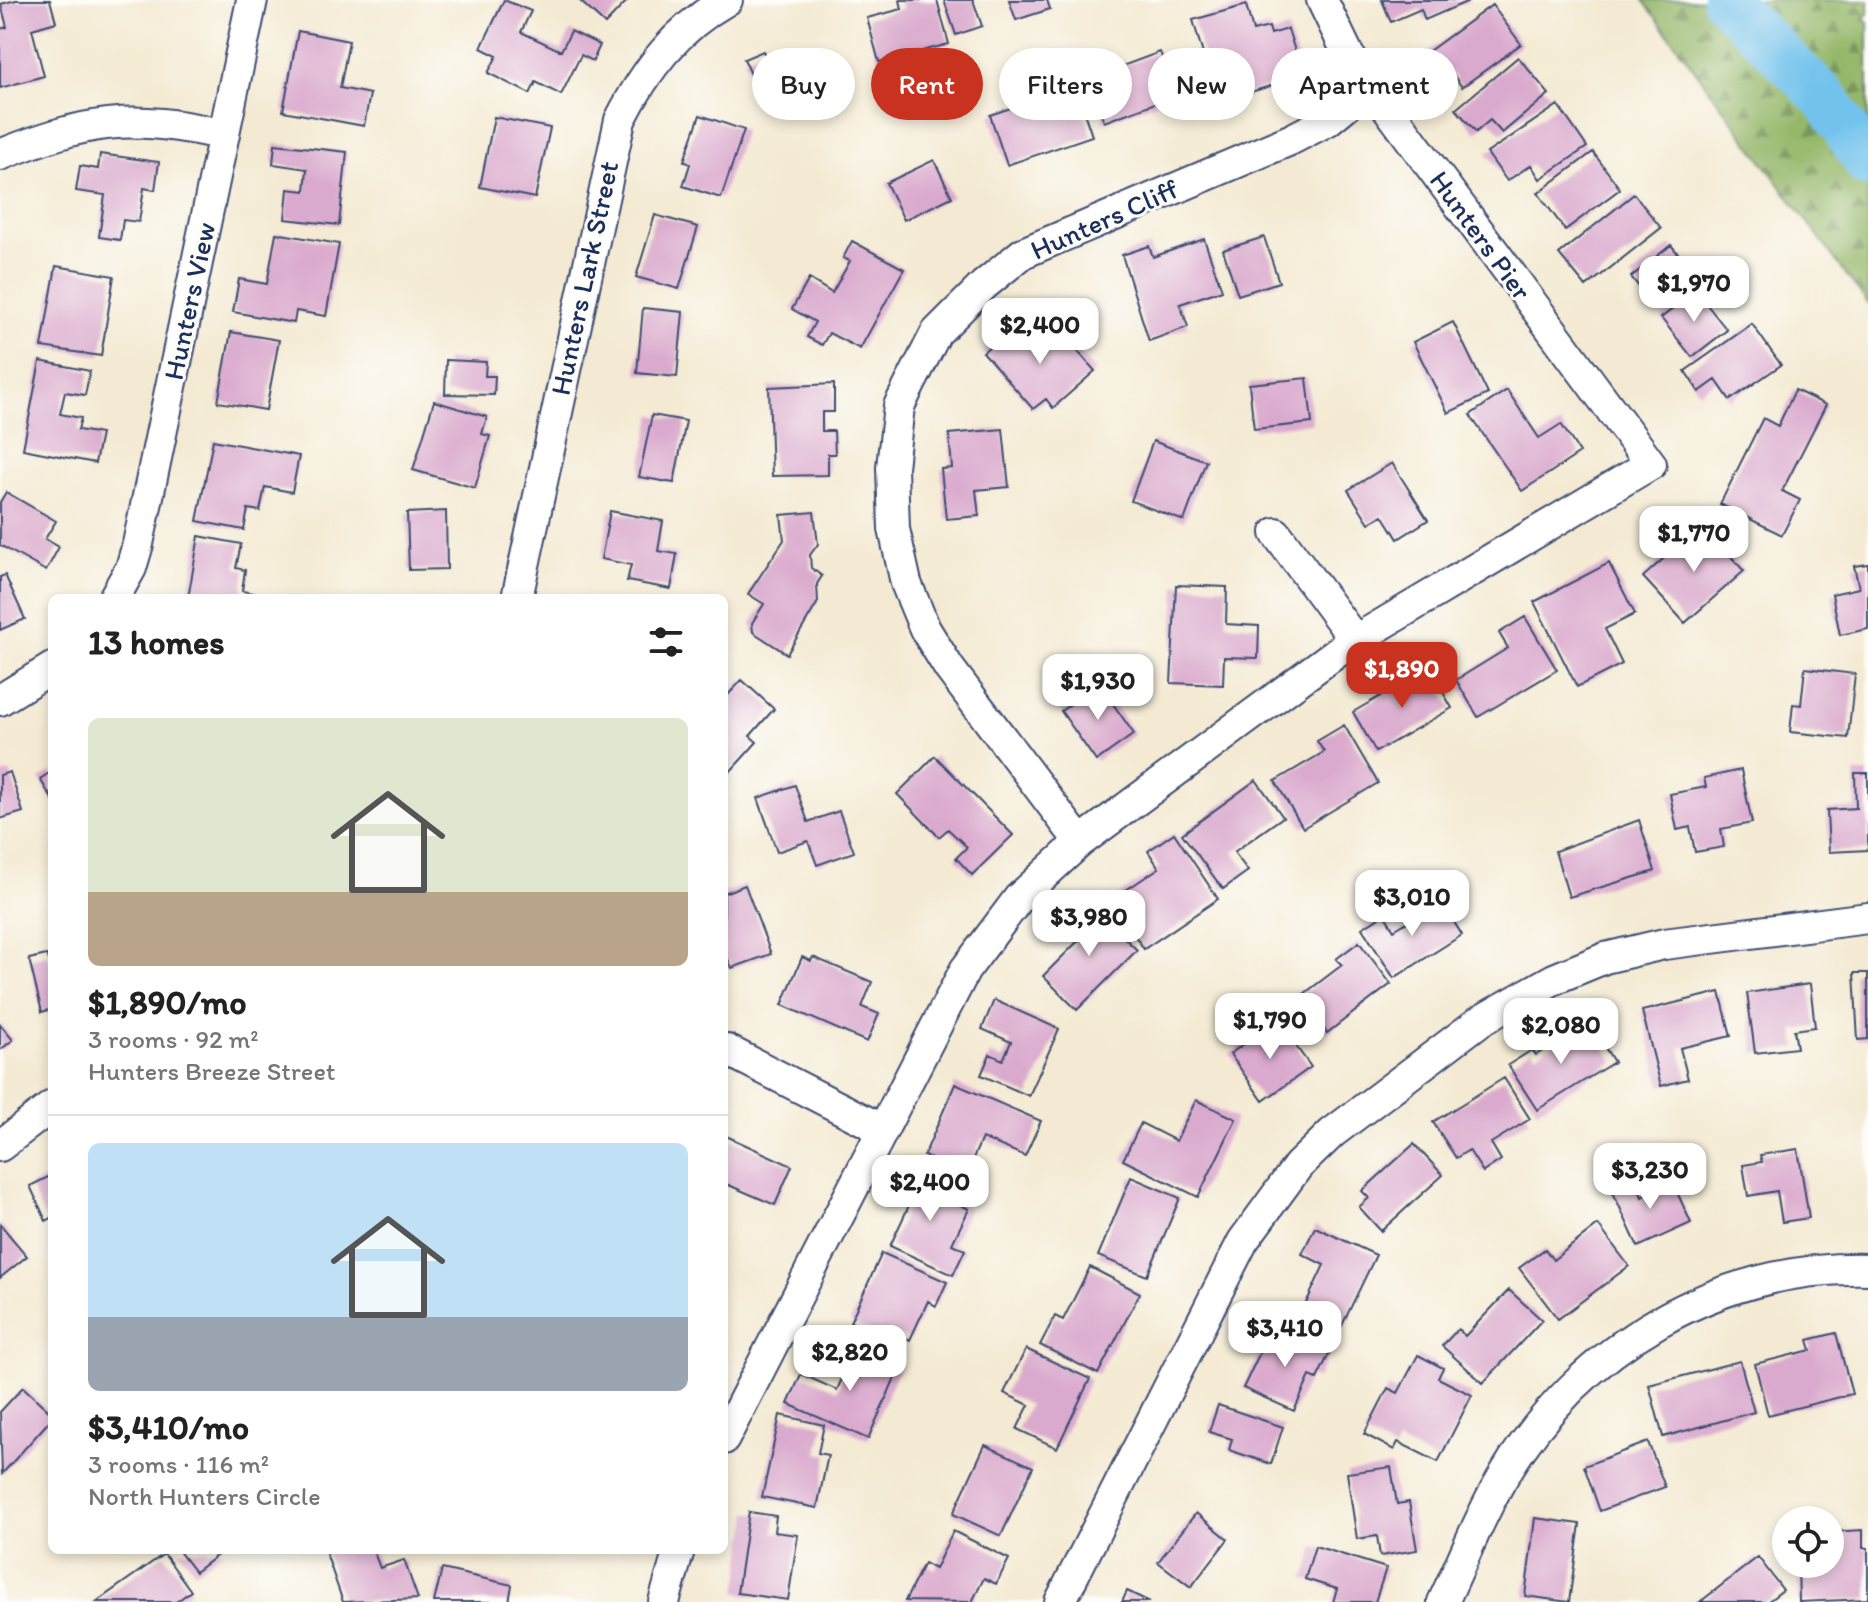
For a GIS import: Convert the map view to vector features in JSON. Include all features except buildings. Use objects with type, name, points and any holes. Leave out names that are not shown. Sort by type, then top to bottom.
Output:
[{"type":"street","name":"Hunters View","points":[[116,594],[131,568],[138,544],[252,0]]},
{"type":"street","name":"Hunters Lark Street","points":[[518,594],[620,120],[642,78],[672,40],[727,0]]},
{"type":"street","name":"Hunters Pier","points":[[1322,0],[1345,48]]},
{"type":"street","points":[[0,155],[71,130],[127,121],[151,120],[224,135]]},
{"type":"street","name":"Hunters Cliff","points":[[1080,842],[949,668],[925,629],[906,583],[894,529],[892,482],[899,406],[936,333],[984,285],[1023,253],[1290,140],[1328,120]]},
{"type":"street","name":"Hunters Pier","points":[[1355,640],[1651,464],[1397,120]]},
{"type":"street","points":[[728,1429],[881,1129],[965,970],[989,935],[1019,898],[1080,842],[1355,640],[1276,533]]},
{"type":"street","points":[[0,700],[48,670]]},
{"type":"street","points":[[1060,1602],[1243,1241],[1298,1166],[1332,1133],[1480,1021],[1554,979],[1605,958],[1664,944],[1868,918]]},
{"type":"street","points":[[728,1051],[881,1129]]},
{"type":"street","points":[[0,1146],[48,1109]]},
{"type":"street","points":[[1443,1602],[1503,1477],[1534,1431],[1588,1370],[1622,1344],[1697,1302],[1737,1287],[1821,1270],[1868,1269]]},
{"type":"street","points":[[664,1602],[678,1554]]},
{"type":"green space","points":[[1643,0],[1868,0],[1868,14],[1863,18],[1868,23],[1868,304]]},
{"type":"waterway","points":[[1725,0],[1827,100],[1868,164]]}]
